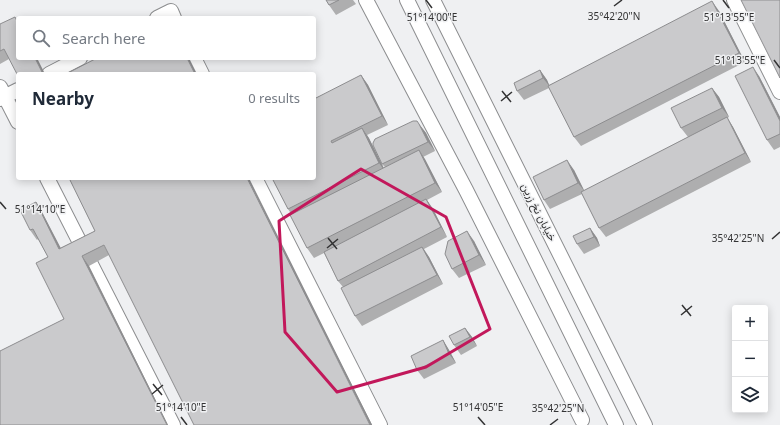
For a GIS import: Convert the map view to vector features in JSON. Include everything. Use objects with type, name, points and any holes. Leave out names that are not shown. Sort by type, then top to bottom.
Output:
[{"type":"street","points":[[366,0],[466,190],[582,420]]},
{"type":"street","points":[[407,0],[616,425]]},
{"type":"street","name":"خیابان نخ زرین","points":[[433,0],[645,425]]},
{"type":"street","points":[[734,0],[780,92]]},
{"type":"street","points":[[53,72],[76,60]]},
{"type":"street","points":[[195,60],[201,72]]},
{"type":"street","points":[[16,90],[2,94],[16,118]]},
{"type":"street","points":[[47,180],[173,425]]},
{"type":"street","points":[[256,180],[380,425]]},
{"type":"highlighted area","points":[[361,169],[446,217],[490,329],[426,367],[337,392],[285,332],[279,221]]},
{"type":"building","points":[[326,0],[339,0],[329,5]]},
{"type":"building","points":[[741,0],[780,0],[780,78]]},
{"type":"building","points":[[712,1],[739,53],[574,137],[548,86]]},
{"type":"building","points":[[15,17],[16,60],[36,60],[42,72],[16,72],[4,49],[0,51],[0,24]]},
{"type":"building","points":[[93,60],[188,60],[194,72],[70,72]]},
{"type":"building","points":[[753,67],[780,121],[780,134],[767,140],[735,76]]},
{"type":"building","points":[[540,70],[543,78],[517,91],[514,83]]},
{"type":"building","points":[[361,75],[382,116],[331,141],[332,143],[362,128],[379,163],[288,209],[273,180],[316,180],[316,98]]},
{"type":"building","points":[[712,88],[722,108],[681,128],[671,108]]},
{"type":"building","points":[[727,117],[745,153],[599,228],[581,192]]},
{"type":"building","points":[[413,121],[417,121],[428,142],[382,164],[373,145],[375,139]]},
{"type":"building","points":[[419,150],[435,183],[307,248],[290,215]]},
{"type":"building","points":[[567,160],[578,183],[544,200],[533,177]]},
{"type":"building","points":[[70,180],[248,180],[370,425],[194,425],[104,245],[82,256],[167,425],[0,425],[0,351],[64,319],[36,263],[48,257],[33,229],[30,230],[20,210],[36,202],[59,249],[95,231]]},
{"type":"building","points":[[426,199],[441,227],[338,281],[324,252]]},
{"type":"building","points":[[590,228],[594,237],[577,244],[573,236]]},
{"type":"building","points":[[467,231],[479,255],[452,269],[445,254],[448,241]]},
{"type":"building","points":[[422,247],[437,275],[355,316],[341,288]]},
{"type":"building","points":[[465,328],[470,337],[454,345],[449,336]]},
{"type":"building","points":[[443,340],[449,354],[417,370],[411,356]]}]
